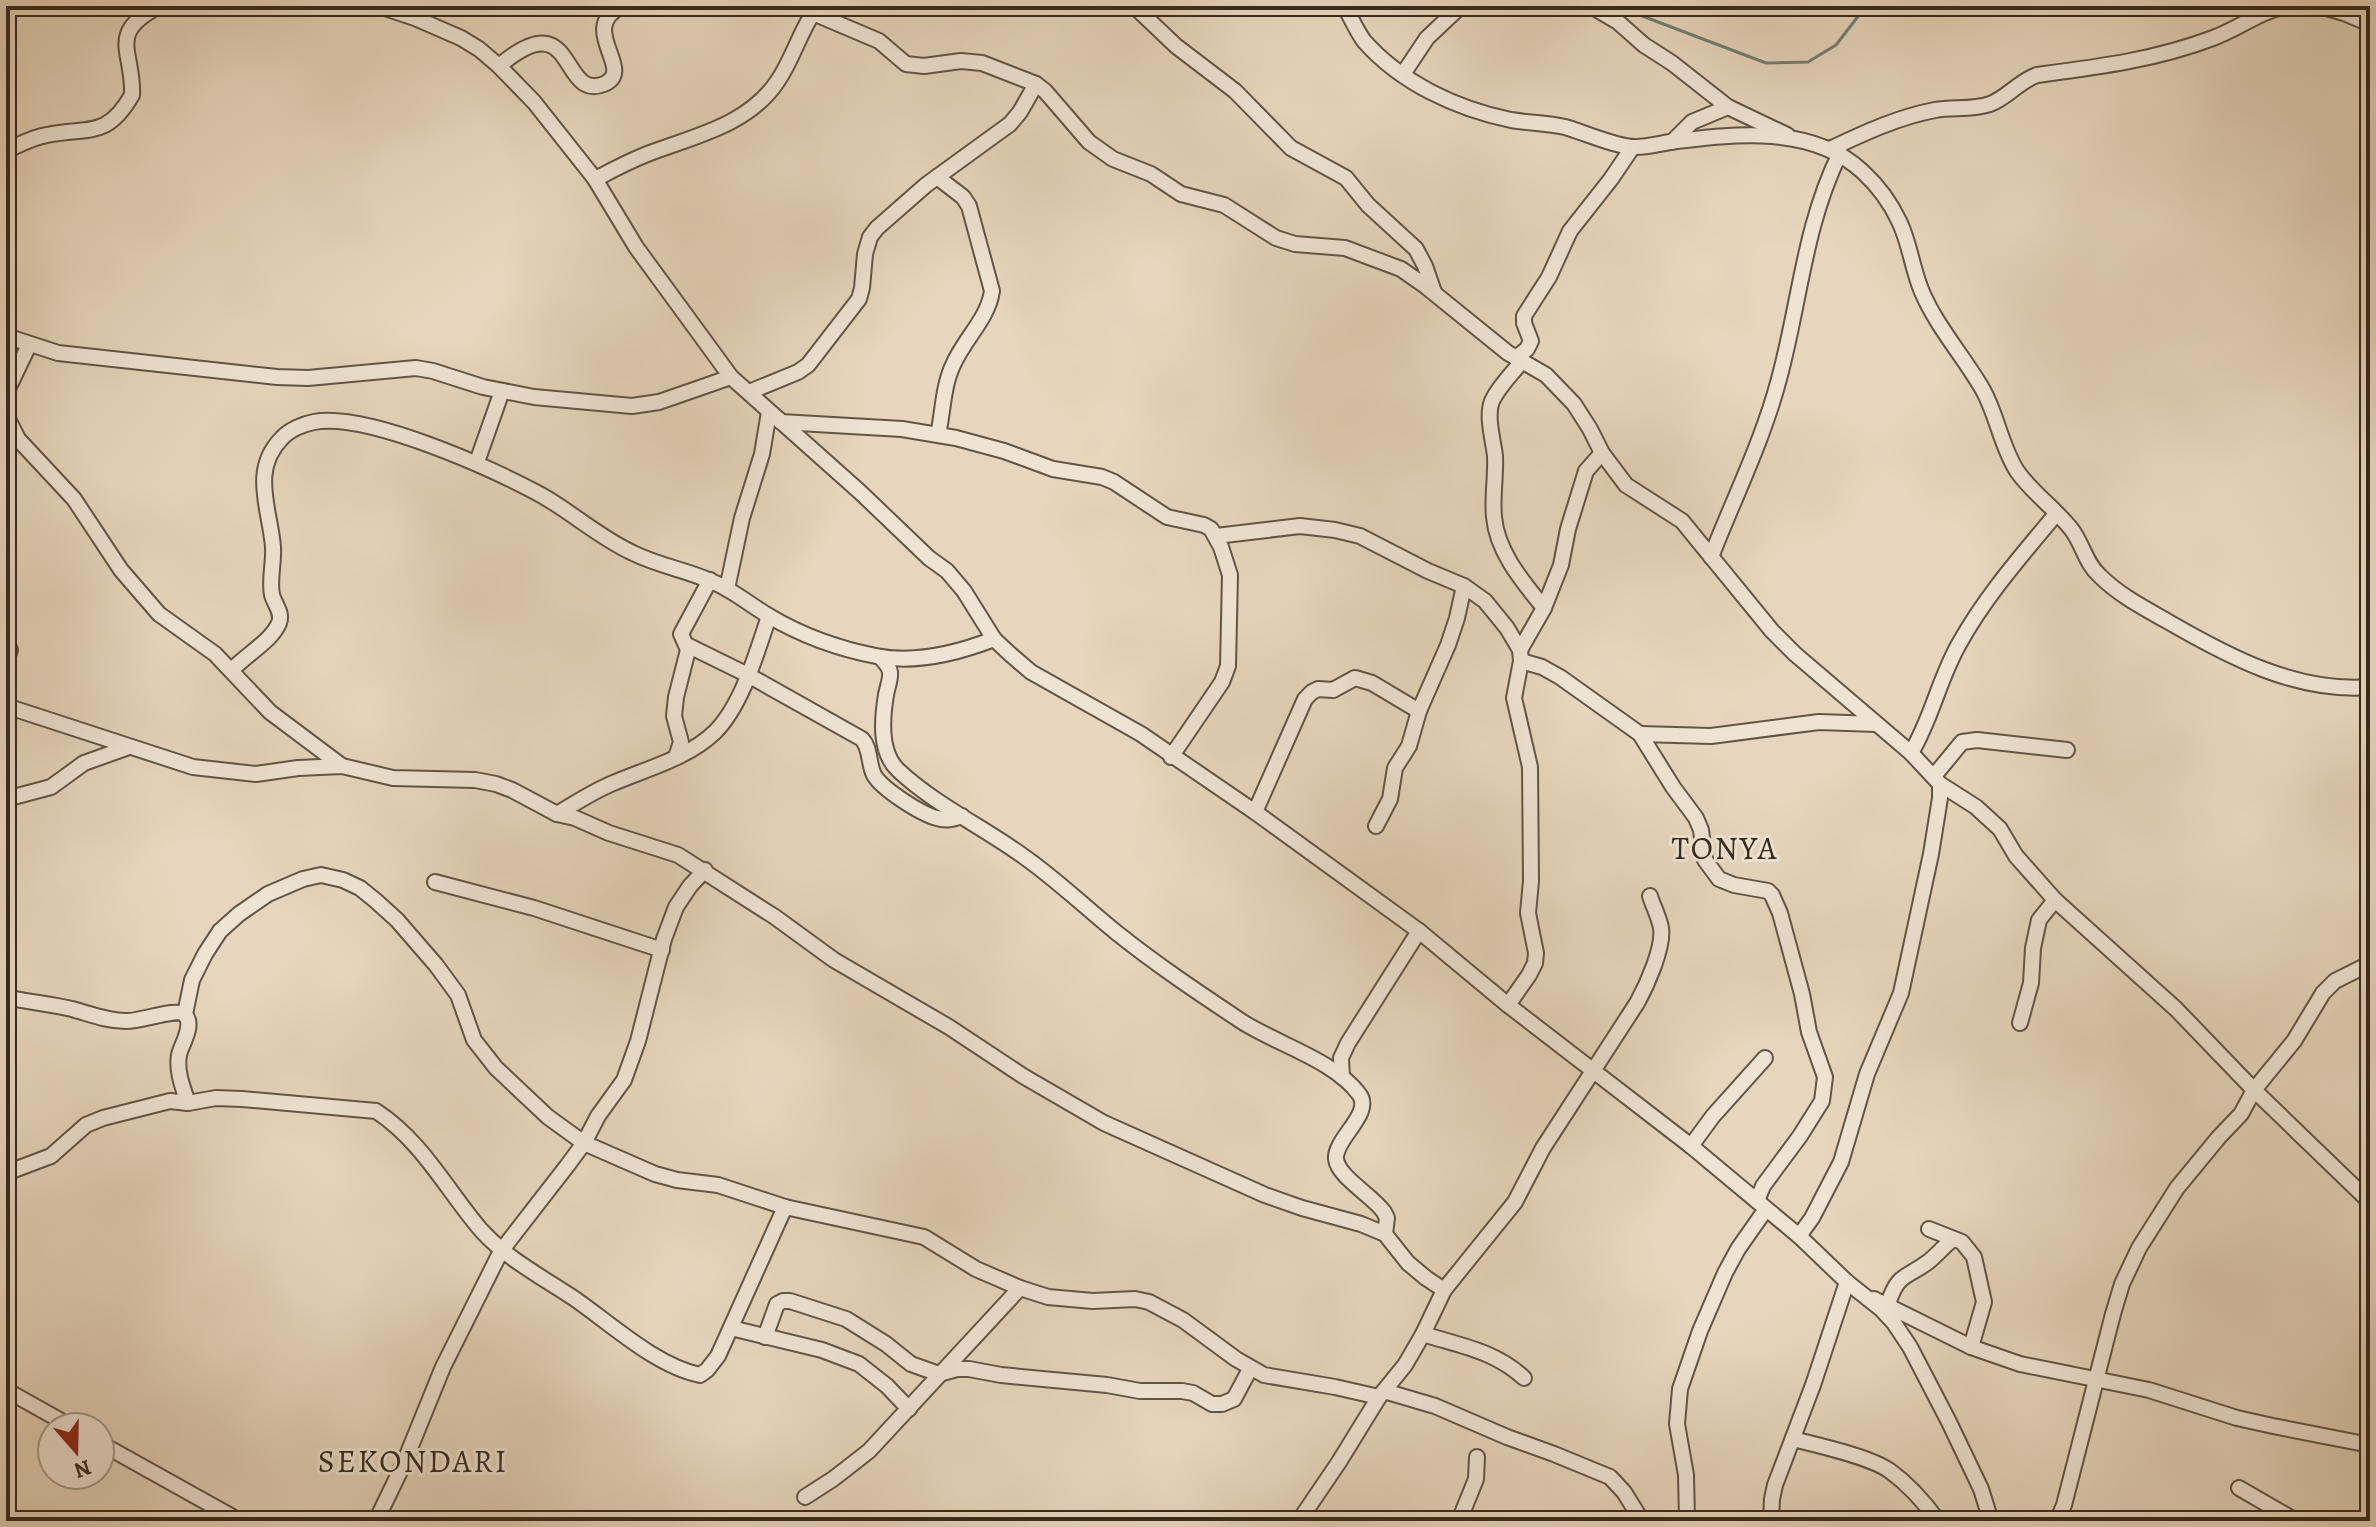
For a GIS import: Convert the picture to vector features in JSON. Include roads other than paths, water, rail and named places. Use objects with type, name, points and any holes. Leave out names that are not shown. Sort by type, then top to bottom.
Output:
[{"type":"street","points":[[6,151],[46,135],[98,129],[115,119],[132,95],[126,42],[129,29],[145,13],[159,6]]},
{"type":"street","points":[[379,6],[461,38],[499,66],[534,102],[595,179],[636,247],[731,377],[947,571],[964,591],[994,639],[1031,672],[1141,734],[1419,931],[1508,1005],[1691,1146],[1799,1236],[1889,1317],[1910,1347],[1971,1467],[1991,1521]]},
{"type":"street","points":[[499,66],[524,46],[544,39],[552,40],[559,45],[575,74],[585,83],[606,83],[614,70],[605,40],[606,17],[622,6]]},
{"type":"street","points":[[1134,6],[1176,46],[1235,91],[1291,148],[1346,178],[1368,205],[1416,249],[1434,292]]},
{"type":"street","points":[[1344,6],[1361,37],[1403,74],[1452,102],[1482,113],[1559,126],[1632,148],[1741,137],[1790,137]]},
{"type":"street","points":[[1403,74],[1427,38],[1461,6]]},
{"type":"street","points":[[1591,6],[1618,22],[1728,107],[1790,137],[1835,151],[1864,172],[1899,220],[1922,292],[1987,397],[2015,467],[2026,483],[2070,526],[2094,571],[2102,579],[2175,626],[2231,655],[2284,677],[2339,689],[2370,687]]},
{"type":"street","points":[[1711,557],[1767,420],[1780,379],[1806,247],[1835,151],[1899,119],[1934,110],[1988,104],[2037,75],[2128,63],[2157,55],[2213,38],[2273,9],[2287,6]]},
{"type":"street","points":[[2320,6],[2370,24]]},
{"type":"street","points":[[595,179],[650,153],[714,130],[746,112],[777,83],[810,12],[884,44],[906,64],[982,63],[1036,84],[1089,142],[1113,159],[1151,174],[1181,194],[1224,205],[1276,238],[1295,244],[1332,246],[1361,252],[1401,269],[1519,360],[1546,375],[1568,396],[1602,453],[1626,485],[1682,521],[1788,647],[1911,753],[1937,780],[1976,807],[2000,829],[2016,856],[2055,900],[2176,1009],[2254,1090],[2370,1202]]},
{"type":"street","points":[[749,392],[798,372],[815,357],[859,299],[870,237],[887,218],[937,177],[1010,124],[1036,84]]},
{"type":"street","points":[[1672,142],[1692,122],[1728,107]]},
{"type":"street","points":[[1544,608],[1511,564],[1497,535],[1491,403],[1531,341],[1524,316],[1549,277],[1570,231],[1632,148]]},
{"type":"street","points":[[937,177],[963,197],[969,206],[992,291],[990,304],[952,365],[938,435]]},
{"type":"street","points":[[6,336],[58,353],[277,377],[308,378],[416,368],[534,397],[632,406],[659,402],[731,377]]},
{"type":"street","points":[[6,391],[29,345]]},
{"type":"street","points":[[477,462],[502,391]]},
{"type":"street","points":[[6,415],[18,439],[74,499],[121,570],[159,614],[215,654],[270,712],[342,766]]},
{"type":"street","points":[[773,415],[781,422],[878,426],[938,435],[1004,451],[1053,469],[1102,477],[1159,513],[1211,529],[1229,568],[1231,583],[1228,666],[1222,682],[1171,757]]},
{"type":"street","points":[[727,589],[742,518],[773,415]]},
{"type":"street","points":[[232,670],[270,635],[281,616],[272,596],[273,548],[262,489],[264,471],[271,453],[282,437],[295,428],[312,422],[329,421],[353,423],[392,433],[477,462],[543,496],[630,552],[710,580],[769,616],[845,649],[880,657],[931,656],[964,650],[994,639]]},
{"type":"street","points":[[1508,1005],[1529,975],[1536,953],[1528,913],[1531,881],[1530,767],[1514,698],[1521,655],[1561,565],[1568,529],[1586,471],[1602,453]]},
{"type":"street","points":[[1911,753],[1925,730],[1957,648],[1969,627],[1991,593],[2056,514]]},
{"type":"street","points":[[1216,536],[1300,526],[1335,530],[1360,536],[1464,586],[1498,615],[1521,655],[1560,677],[1640,734],[1696,818],[1705,860],[1719,879],[1768,891],[1772,895],[1793,961],[1809,1032],[1825,1077],[1822,1101],[1763,1186],[1762,1205],[1725,1273],[1680,1389],[1677,1424],[1686,1475],[1687,1521]]},
{"type":"street","points":[[710,580],[681,634],[687,645],[748,675],[862,739],[866,743],[875,777],[909,804],[938,819],[962,816]]},
{"type":"street","points":[[1376,826],[1390,799],[1395,768],[1409,746],[1419,711],[1448,645],[1464,586]]},
{"type":"street","points":[[557,814],[608,785],[703,743],[717,730],[748,675],[769,616]]},
{"type":"street","points":[[6,642],[10,650],[6,662]]},
{"type":"street","points":[[676,757],[681,742],[674,716],[687,645]]},
{"type":"street","points":[[880,657],[888,665],[891,676],[884,724],[886,752],[888,760],[899,771],[1026,857],[1119,935],[1188,985],[1247,1024],[1342,1077],[1362,1097],[1363,1108],[1338,1150],[1336,1160],[1343,1173],[1384,1212],[1387,1218],[1385,1234]]},
{"type":"street","points":[[1255,812],[1300,708],[1312,692],[1318,689],[1333,690],[1355,678],[1372,683],[1419,711]]},
{"type":"street","points":[[6,706],[193,767],[256,774],[342,766],[393,778],[475,780],[496,784],[557,814],[678,855],[775,917],[834,960],[1104,1123],[1265,1195],[1385,1234],[1408,1263],[1444,1290]]},
{"type":"street","points":[[1640,734],[1711,736],[1819,722],[1877,724]]},
{"type":"street","points":[[1799,1236],[1816,1211],[1841,1162],[1867,1074],[1901,993],[1931,854],[1940,798],[1937,780],[1962,742],[1977,740],[2067,750]]},
{"type":"street","points":[[6,799],[51,787],[84,763],[129,747]]},
{"type":"street","points":[[376,1521],[404,1463],[443,1367],[501,1251],[584,1143],[598,1116],[624,1080],[676,907],[705,870]]},
{"type":"street","points":[[188,1103],[178,1061],[188,1029],[185,1014],[192,980],[220,931],[268,894],[303,879],[321,875],[343,880],[360,888],[397,920],[436,965],[458,995],[474,1040],[496,1068],[539,1109],[584,1143],[655,1174],[718,1185],[785,1207],[924,1237],[967,1265],[1048,1297],[1149,1302],[1183,1320],[1250,1369],[1264,1375],[1435,1406],[1601,1473],[1616,1482],[1642,1521]]},
{"type":"street","points":[[435,882],[534,908],[662,950]]},
{"type":"street","points":[[1299,1521],[1382,1394],[1405,1365],[1444,1290],[1515,1202],[1543,1148],[1637,1003],[1662,937],[1650,896]]},
{"type":"street","points":[[2020,1023],[2031,983],[2033,948],[2039,920],[2055,900]]},
{"type":"street","points":[[1342,1077],[1341,1058],[1348,1043],[1419,931]]},
{"type":"street","points":[[2057,1521],[2064,1505],[2122,1284],[2139,1248],[2177,1188],[2241,1114],[2254,1090],[2294,1041],[2323,993],[2335,981],[2365,966],[2370,959]]},
{"type":"street","points":[[6,997],[108,1020],[142,1021],[171,1012],[185,1014]]},
{"type":"street","points":[[1691,1146],[1713,1116],[1765,1058]]},
{"type":"street","points":[[6,1173],[51,1156],[75,1132],[103,1118],[170,1101],[188,1103],[216,1098],[242,1099],[376,1111],[414,1143],[480,1229],[501,1251],[660,1359],[684,1372],[700,1375],[718,1356],[785,1207]]},
{"type":"street","points":[[1929,1229],[1962,1242],[1974,1257],[1984,1302],[1971,1347]]},
{"type":"street","points":[[1888,1304],[1896,1282],[1924,1265],[1953,1239]]},
{"type":"street","points":[[1771,1521],[1775,1485],[1823,1359],[1847,1282]]},
{"type":"street","points":[[805,1497],[869,1451],[1020,1288]]},
{"type":"street","points":[[1865,1296],[1888,1304],[1971,1347],[2037,1368],[2149,1390],[2249,1421],[2370,1445]]},
{"type":"street","points":[[765,1337],[777,1304],[790,1301],[846,1319],[911,1364],[939,1374],[957,1369],[978,1369],[1001,1375],[1140,1391],[1182,1391],[1193,1393],[1212,1404],[1222,1404],[1234,1399],[1250,1369]]},
{"type":"street","points":[[731,1328],[822,1350],[859,1364],[880,1379],[909,1409]]},
{"type":"street","points":[[1423,1334],[1490,1355],[1508,1364],[1524,1378]]},
{"type":"street","points":[[6,1390],[43,1411]]},
{"type":"street","points":[[1793,1439],[1888,1469],[1938,1521]]},
{"type":"street","points":[[116,1452],[240,1521]]},
{"type":"street","points":[[1459,1521],[1476,1479],[1477,1457]]},
{"type":"street","points":[[2239,1488],[2296,1521]]},
{"type":"waterway","points":[[1616,6],[1766,63],[1808,62],[1836,45],[1866,6]]},
{"type":"district","name":"TONYA","points":[[1725,848]]},
{"type":"district","name":"SEKONDARI","points":[[413,1461]]}]
